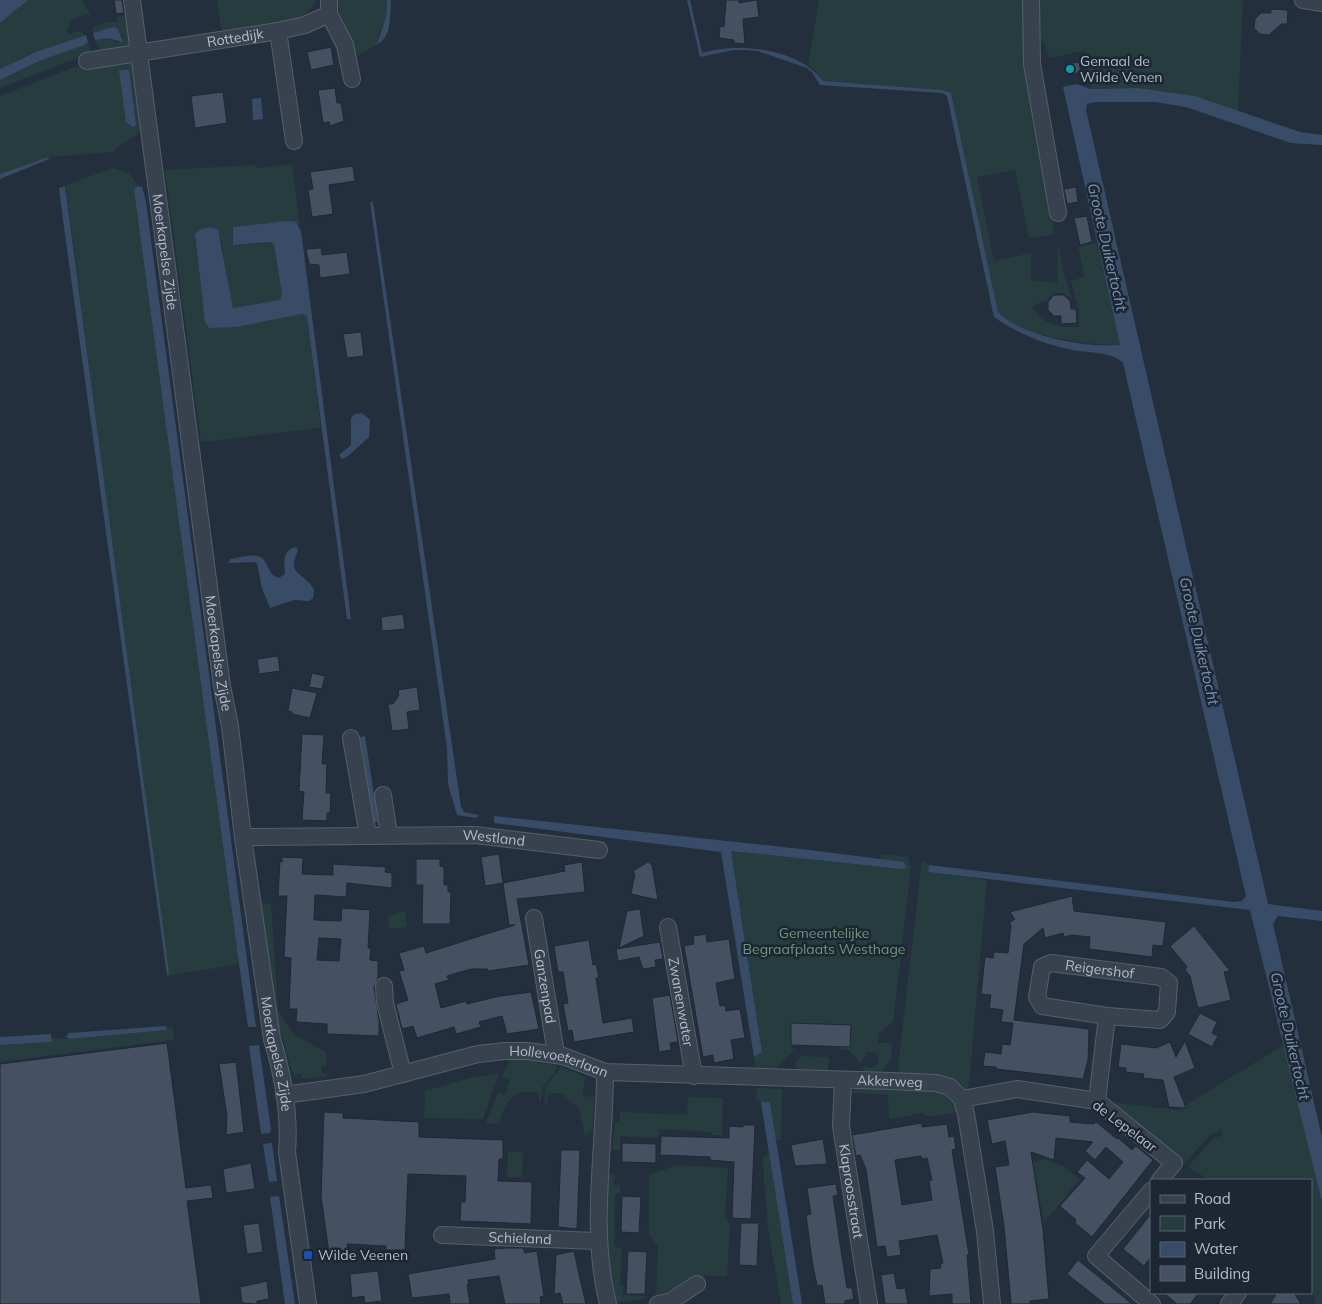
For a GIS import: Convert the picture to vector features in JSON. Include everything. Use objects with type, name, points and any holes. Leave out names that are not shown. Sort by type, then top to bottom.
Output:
[{"type":"street","name":"Moerkapelse Zijde","points":[[132,0],[243,837],[272,1038],[280,1064],[288,1128],[287,1152],[308,1304]]},
{"type":"street","points":[[1031,0],[1032,64],[1058,213]]},
{"type":"street","name":"Rottedijk","points":[[87,61],[140,54],[305,25],[329,7],[345,45],[352,79]]},
{"type":"street","points":[[278,31],[294,141]]},
{"type":"street","points":[[351,738],[368,836]]},
{"type":"street","points":[[384,794],[390,836]]},
{"type":"street","name":"Westland","points":[[243,837],[475,835],[599,850]]},
{"type":"street","name":"Ganzenpad","points":[[534,918],[556,1054]]},
{"type":"street","name":"Zwanenwater","points":[[668,927],[694,1076]]},
{"type":"street","name":"Reigershof","points":[[1051,963],[1161,977],[1169,983],[1167,1012],[1160,1020],[1107,1016],[1042,1006],[1037,997],[1042,967],[1051,963]]},
{"type":"street","points":[[384,986],[385,1003],[403,1074]]},
{"type":"street","points":[[1097,1100],[1107,1016]]},
{"type":"street","name":"Hollevoeterlaan","points":[[284,1095],[364,1084],[494,1052],[527,1051],[556,1054],[605,1072],[597,1241],[602,1282],[608,1304]]},
{"type":"street","name":"Akkerweg","points":[[605,1072],[936,1083],[950,1087],[962,1099]]},
{"type":"street","name":"Klaproosstraat","points":[[843,1080],[842,1126],[870,1304]]},
{"type":"street","name":"de Lepelaar","points":[[962,1099],[1017,1089],[1097,1100],[1174,1163],[1161,1179]]},
{"type":"street","points":[[962,1099],[984,1231],[992,1304]]},
{"type":"street","points":[[1150,1192],[1096,1256],[1152,1304]]},
{"type":"street","name":"Schieland","points":[[442,1235],[597,1241]]},
{"type":"street","points":[[658,1304],[671,1301],[697,1284]]},
{"type":"green space","points":[[28,0],[82,0],[91,15],[75,18],[67,31],[68,34],[80,31],[85,35],[36,52],[0,69],[0,23]]},
{"type":"green space","points":[[217,0],[317,0],[305,15],[291,21],[226,35],[222,32]]},
{"type":"green space","points":[[336,0],[387,0],[386,17],[378,36],[378,44],[352,59]]},
{"type":"green space","points":[[819,0],[1028,0],[1054,234],[1029,238],[1015,170],[977,177],[994,261],[1031,253],[1031,280],[1057,283],[1058,244],[1065,278],[1072,299],[1063,293],[1053,293],[1046,301],[1032,307],[1047,322],[1064,327],[1079,327],[1079,310],[1071,281],[1085,277],[1078,247],[1097,243],[1120,345],[1073,341],[1039,334],[1023,328],[998,312],[951,93],[942,90],[823,81],[816,71],[808,65]]},
{"type":"green space","points":[[1034,0],[1243,0],[1238,111],[1195,96],[1138,88],[1091,89],[1084,51],[1050,58],[1034,22]]},
{"type":"green space","points":[[132,14],[134,45],[101,52],[95,40],[107,38],[118,43],[123,38],[116,27],[93,33],[93,27],[106,22],[117,22],[117,17]]},
{"type":"green space","points":[[88,42],[91,50],[88,57],[71,60],[0,88],[0,80],[39,61]]},
{"type":"green space","points":[[134,58],[143,127],[135,135],[113,152],[48,157],[0,174],[0,96],[74,67]]},
{"type":"green space","points":[[292,164],[300,227],[299,224],[236,246],[271,242],[274,244],[282,294],[280,300],[232,308],[221,239],[195,234],[195,241],[207,327],[237,327],[302,314],[307,316],[321,428],[201,442],[165,170],[256,165],[257,168]]},
{"type":"green space","points":[[113,168],[129,173],[138,186],[134,191],[239,964],[167,976],[66,187],[63,186]]},
{"type":"green space","name":"Gemeentelijke Begraafplaats Westhage","points":[[731,851],[902,869],[904,862],[881,859],[881,854],[908,857],[911,868],[893,1022],[879,1033],[878,1043],[892,1043],[891,1059],[880,1073],[869,1074],[862,1068],[865,1066],[872,1068],[878,1063],[878,1055],[875,1052],[867,1052],[861,1064],[849,1050],[838,1049],[838,1046],[791,1024],[791,1049],[795,1049],[774,1071],[756,1070],[754,1057],[762,1052]]},
{"type":"green space","points":[[922,860],[929,865],[928,872],[987,880],[969,1083],[968,1090],[965,1091],[901,1076],[898,1067]]},
{"type":"green space","points":[[259,904],[271,904],[278,1010],[294,1035],[326,1052],[327,1065],[322,1066],[322,1073],[326,1074],[327,1077],[301,1079],[302,1074],[298,1073],[296,1077],[292,1072],[281,1033],[277,1032]]},
{"type":"green space","points":[[405,911],[407,927],[389,929],[388,916]]},
{"type":"green space","points":[[173,1027],[174,1040],[0,1062],[0,1045],[52,1042],[52,1038],[70,1039],[167,1030],[167,1028]]},
{"type":"green space","points":[[1285,1044],[1322,1202],[1322,1304],[1316,1304],[1312,1289],[1312,1179],[1208,1179],[1188,1167],[1213,1138],[1222,1136],[1222,1130],[1210,1135],[1184,1164],[1111,1102],[1178,1110]]},
{"type":"green space","points":[[802,1056],[829,1057],[828,1073],[798,1071],[795,1063]]},
{"type":"green space","points":[[509,1060],[525,1060],[557,1065],[555,1072],[543,1086],[540,1105],[538,1093],[530,1091],[517,1094],[507,1103],[499,1124],[486,1123],[498,1093],[505,1095],[510,1080],[502,1078]]},
{"type":"green space","points":[[561,1066],[585,1077],[583,1096],[594,1097],[593,1131],[586,1134],[586,1138],[579,1109],[561,1093],[548,1093],[547,1103],[544,1103],[546,1087]]},
{"type":"green space","points":[[499,1073],[483,1119],[424,1118],[425,1091],[469,1078]]},
{"type":"green space","points":[[859,1087],[933,1090],[948,1096],[959,1112],[929,1117],[922,1113],[889,1119],[888,1095],[851,1093]]},
{"type":"green space","points":[[757,1088],[782,1089],[781,1140],[776,1140],[770,1102],[761,1102],[756,1099]]},
{"type":"green space","points":[[688,1097],[723,1098],[722,1135],[712,1135],[712,1132],[659,1129],[658,1138],[620,1136],[620,1151],[612,1150],[615,1123],[619,1121],[621,1112],[687,1115]]},
{"type":"green space","points":[[508,1151],[523,1152],[522,1177],[507,1177]]},
{"type":"green space","points":[[769,1153],[793,1304],[781,1304],[768,1227],[763,1157]]},
{"type":"green space","points":[[1044,1159],[1063,1166],[1080,1179],[1044,1223],[1033,1162]]},
{"type":"green space","points":[[677,1165],[728,1168],[725,1216],[730,1226],[727,1276],[694,1276],[676,1288],[656,1295],[658,1247],[649,1234],[649,1175]]},
{"type":"green space","points":[[607,1174],[615,1174],[614,1185],[620,1185],[620,1194],[615,1194],[614,1247],[622,1248],[620,1286],[623,1286],[623,1295],[646,1296],[646,1298],[614,1303],[607,1239]]},
{"type":"water","points":[[0,0],[28,0],[0,23]]},
{"type":"water","points":[[387,0],[391,0],[388,31],[382,41],[377,44],[386,17]]},
{"type":"water","name":"Groote Duikertocht","points":[[687,0],[690,0],[702,53],[733,48],[767,50],[799,61],[823,81],[942,90],[951,93],[998,312],[1009,321],[1023,328],[1056,339],[1090,345],[1120,345],[1063,87],[1076,84],[1091,89],[1138,88],[1195,96],[1300,132],[1322,135],[1322,145],[1291,143],[1186,107],[1155,102],[1096,102],[1087,104],[1086,110],[1268,904],[1322,911],[1322,921],[1278,916],[1273,924],[1322,1137],[1322,1202],[1250,910],[928,872],[929,865],[1234,902],[1242,901],[1246,896],[1123,363],[1105,354],[1075,351],[1039,341],[1011,328],[994,317],[947,96],[942,93],[820,85],[812,72],[807,68],[758,51],[733,50],[700,57]]},
{"type":"water","points":[[114,27],[118,29],[123,42],[107,38],[95,40],[93,33]]},
{"type":"water","points":[[86,35],[88,42],[84,45],[39,61],[0,80],[0,69],[36,52]]},
{"type":"water","points":[[119,70],[129,70],[136,125],[133,127],[126,122]]},
{"type":"water","points":[[261,98],[263,119],[253,120],[252,99]]},
{"type":"water","points":[[48,157],[49,159],[0,179],[0,174]]},
{"type":"water","points":[[65,186],[169,973],[167,975],[63,220],[59,188]]},
{"type":"water","points":[[138,186],[142,187],[146,202],[256,1027],[248,1027],[239,964],[134,190]]},
{"type":"water","points":[[370,202],[373,202],[461,807],[464,812],[478,815],[477,818],[457,815],[448,784],[447,748]]},
{"type":"water","points":[[288,221],[296,222],[301,231],[351,619],[347,619],[307,316],[302,314],[237,327],[209,328],[205,322],[195,234],[206,228],[218,230],[233,308],[280,300],[282,294],[274,244],[271,242],[233,245],[233,227]]},
{"type":"water","points":[[362,413],[370,420],[369,437],[342,459],[339,455],[351,445],[351,418],[355,414]]},
{"type":"water","points":[[296,547],[298,550],[294,564],[295,569],[314,589],[313,598],[309,601],[294,600],[270,608],[262,588],[257,563],[228,563],[230,559],[258,556],[264,560],[272,574],[279,578],[285,574],[284,561],[286,554]]},
{"type":"water","points":[[365,736],[377,822],[374,822],[360,737]]},
{"type":"water","points":[[494,816],[904,862],[906,868],[731,851],[762,1052],[754,1057],[721,852],[494,823]]},
{"type":"water","points":[[166,1026],[167,1030],[70,1039],[66,1037],[69,1033]]},
{"type":"water","points":[[51,1034],[52,1042],[0,1045],[0,1037]]},
{"type":"water","points":[[259,1045],[271,1130],[270,1133],[261,1134],[249,1046]]},
{"type":"water","points":[[761,1102],[770,1102],[802,1304],[793,1304]]},
{"type":"water","points":[[272,1143],[277,1181],[269,1182],[263,1144]]},
{"type":"water","points":[[279,1196],[295,1304],[285,1304],[270,1197]]},
{"type":"building","points":[[114,0],[122,0],[124,13],[116,14]]},
{"type":"building","points":[[726,0],[739,0],[739,3],[757,0],[759,17],[743,19],[745,44],[719,38],[720,26],[724,27]]},
{"type":"building","points":[[1271,9],[1288,10],[1287,24],[1281,24],[1269,35],[1260,34],[1254,28],[1255,19],[1261,13],[1271,13]]},
{"type":"building","points":[[331,47],[334,65],[311,70],[307,52]]},
{"type":"building","name":"Gemaal de Wilde Venen","points":[[1079,62],[1081,72],[1069,75],[1067,64]]},
{"type":"building","points":[[335,88],[337,103],[341,103],[344,121],[330,126],[329,122],[323,123],[318,90]]},
{"type":"building","points":[[223,92],[227,123],[195,128],[191,96]]},
{"type":"building","points":[[353,166],[355,181],[329,185],[333,214],[312,217],[308,190],[313,189],[310,172]]},
{"type":"building","points":[[1076,187],[1078,202],[1067,204],[1064,189]]},
{"type":"building","points":[[1087,216],[1092,242],[1080,245],[1074,218]]},
{"type":"building","points":[[321,248],[322,255],[347,252],[350,274],[320,278],[319,265],[309,264],[306,249]]},
{"type":"building","points":[[1054,295],[1064,295],[1070,301],[1071,309],[1076,309],[1077,323],[1061,324],[1061,316],[1054,316],[1048,310],[1048,302]]},
{"type":"building","points":[[361,332],[364,356],[347,358],[343,334]]},
{"type":"building","points":[[403,614],[405,629],[382,631],[381,617]]},
{"type":"building","points":[[278,656],[280,671],[259,674],[257,659]]},
{"type":"building","points":[[312,673],[325,676],[322,689],[309,687]]},
{"type":"building","points":[[417,687],[420,710],[407,712],[409,729],[392,731],[388,704],[393,704],[399,695],[398,690]]},
{"type":"building","points":[[292,688],[317,693],[310,718],[292,714],[292,712],[288,711]]},
{"type":"building","points":[[302,734],[324,735],[322,764],[327,764],[326,793],[331,793],[330,813],[327,813],[327,821],[302,820],[304,792],[299,791]]},
{"type":"building","points":[[499,854],[503,883],[485,886],[481,857]]},
{"type":"building","points":[[282,857],[303,858],[302,874],[333,875],[333,864],[386,867],[385,872],[392,873],[392,888],[347,883],[346,897],[315,895],[314,920],[341,921],[342,908],[370,910],[368,948],[371,948],[370,960],[378,961],[378,978],[374,987],[379,1021],[379,1036],[327,1034],[327,1024],[296,1022],[297,1009],[289,1009],[291,958],[284,957],[287,896],[278,896],[280,861],[282,862]],"holes":[[[319,938],[341,939],[339,961],[317,960]]]},
{"type":"building","points":[[416,859],[440,859],[440,866],[444,867],[444,885],[448,885],[448,892],[451,892],[450,924],[422,924],[423,885],[416,885]]},
{"type":"building","points":[[582,862],[585,892],[517,899],[529,965],[488,971],[487,969],[471,969],[447,976],[449,980],[435,984],[441,1008],[466,1001],[467,1004],[500,996],[531,992],[539,1029],[507,1034],[502,1016],[479,1022],[481,1027],[456,1034],[454,1027],[417,1038],[413,1026],[402,1029],[396,1004],[408,1000],[399,971],[404,970],[399,953],[424,946],[426,953],[515,925],[509,925],[503,883],[565,871],[564,865]]},
{"type":"building","points":[[648,862],[652,865],[658,900],[631,894],[635,874],[633,871]]},
{"type":"building","points":[[1072,896],[1074,911],[1166,922],[1163,946],[1153,945],[1152,957],[1089,949],[1090,937],[1071,935],[1064,937],[1063,933],[1045,938],[1043,928],[1024,944],[1014,1020],[1089,1029],[1088,1060],[1083,1079],[983,1066],[985,1052],[1001,1054],[1002,1044],[1010,1045],[1013,1023],[1001,1022],[1003,1010],[989,1008],[991,995],[981,994],[985,957],[993,958],[994,952],[1008,953],[1011,926],[1009,923],[1015,919],[1010,912]]},
{"type":"building","points":[[640,909],[644,936],[619,948],[627,911]]},
{"type":"building","points":[[1194,926],[1230,971],[1224,972],[1231,1000],[1198,1008],[1190,976],[1185,970],[1187,967],[1170,946]]},
{"type":"building","points":[[706,934],[707,942],[729,939],[735,979],[716,983],[720,1006],[725,1005],[726,1011],[740,1009],[745,1038],[731,1040],[734,1059],[714,1063],[713,1055],[703,1057],[684,946],[694,944],[693,936]]},
{"type":"building","points":[[589,940],[593,965],[596,964],[599,978],[596,978],[603,1023],[632,1018],[634,1032],[574,1042],[572,1030],[568,1031],[563,1004],[568,1003],[563,972],[558,972],[554,946]]},
{"type":"building","points":[[660,942],[663,959],[655,960],[656,967],[643,969],[639,957],[618,961],[616,949]]},
{"type":"building","points":[[670,995],[678,1042],[670,1043],[671,1050],[659,1052],[652,998]]},
{"type":"building","points":[[1200,1013],[1217,1022],[1212,1033],[1218,1036],[1212,1047],[1188,1034]]},
{"type":"building","points":[[791,1023],[851,1025],[850,1047],[791,1045]]},
{"type":"building","points":[[1185,1041],[1195,1068],[1174,1077],[1186,1108],[1169,1107],[1163,1080],[1143,1078],[1144,1074],[1126,1072],[1126,1068],[1118,1067],[1121,1044],[1156,1048],[1170,1042],[1176,1057]]},
{"type":"building","points":[[167,1043],[186,1188],[211,1185],[213,1198],[187,1201],[201,1304],[0,1304],[0,1064]]},
{"type":"building","points":[[236,1062],[244,1132],[226,1135],[227,1116],[219,1064]]},
{"type":"building","points":[[324,1112],[343,1113],[343,1118],[419,1122],[419,1137],[503,1140],[503,1159],[499,1159],[498,1181],[532,1182],[531,1224],[460,1221],[461,1202],[465,1202],[466,1176],[408,1174],[405,1250],[386,1250],[386,1246],[347,1244],[348,1250],[329,1253],[321,1196]]},
{"type":"building","points":[[1033,1112],[1070,1116],[1070,1122],[1094,1124],[1096,1122],[1132,1150],[1136,1146],[1153,1160],[1092,1237],[1075,1223],[1076,1220],[1060,1206],[1085,1178],[1077,1172],[1087,1160],[1109,1179],[1123,1162],[1106,1147],[1095,1160],[1085,1151],[1093,1142],[1056,1138],[1054,1160],[1031,1152],[1043,1229],[1049,1299],[1030,1301],[1030,1304],[1011,1304],[1004,1226],[995,1167],[1009,1165],[1005,1141],[992,1144],[987,1120]]},
{"type":"building","points":[[922,1123],[922,1127],[947,1124],[949,1137],[954,1136],[956,1149],[952,1150],[969,1255],[967,1255],[971,1304],[952,1304],[952,1294],[929,1296],[930,1269],[941,1268],[940,1264],[943,1263],[937,1235],[899,1241],[901,1255],[887,1257],[885,1246],[877,1247],[866,1169],[860,1155],[856,1156],[852,1135]],"holes":[[[921,1156],[922,1159],[927,1158],[932,1180],[929,1181],[932,1200],[902,1205],[895,1160]]]},
{"type":"building","points":[[743,1125],[755,1125],[751,1219],[732,1218],[734,1162],[710,1160],[710,1157],[660,1155],[661,1136],[729,1138],[729,1126],[743,1127]]},
{"type":"building","points":[[823,1139],[827,1164],[795,1166],[791,1145]]},
{"type":"building","points":[[622,1143],[656,1144],[656,1163],[622,1162]]},
{"type":"building","points":[[561,1150],[580,1150],[577,1229],[558,1227]]},
{"type":"building","points":[[251,1163],[255,1189],[226,1193],[223,1169]]},
{"type":"building","points":[[836,1184],[838,1195],[833,1196],[839,1237],[847,1288],[852,1288],[854,1299],[845,1301],[845,1304],[825,1304],[822,1285],[817,1286],[812,1260],[806,1215],[811,1214],[807,1188]]},
{"type":"building","points":[[622,1196],[641,1197],[639,1233],[621,1232]]},
{"type":"building","points":[[1150,1215],[1150,1258],[1144,1266],[1123,1249]]},
{"type":"building","points":[[259,1223],[263,1252],[247,1254],[243,1225]]},
{"type":"building","points":[[741,1223],[759,1223],[757,1266],[739,1265]]},
{"type":"building","points":[[523,1248],[525,1253],[537,1251],[544,1296],[540,1297],[541,1304],[505,1304],[499,1276],[468,1280],[470,1304],[450,1304],[449,1294],[412,1298],[408,1274],[495,1259],[494,1249]]},
{"type":"building","points":[[574,1251],[586,1304],[563,1304],[560,1293],[554,1294],[556,1255]]},
{"type":"building","points":[[628,1251],[647,1252],[645,1294],[626,1294]]},
{"type":"building","points":[[1078,1260],[1132,1304],[1105,1304],[1067,1274]]},
{"type":"building","points":[[378,1271],[382,1301],[365,1303],[364,1296],[352,1298],[350,1274]]},
{"type":"building","points":[[894,1273],[897,1289],[905,1288],[908,1304],[885,1304],[881,1275]]},
{"type":"building","points":[[267,1281],[269,1299],[257,1301],[257,1304],[242,1303],[240,1287]]},
{"type":"building","points":[[1165,1294],[1198,1294],[1190,1304],[1177,1304]]},
{"type":"building","points":[[1276,1294],[1295,1294],[1301,1304],[1270,1304]]},
{"type":"place","name":"Gemaal de Wilde Venen","points":[[1070,69]]},
{"type":"place","name":"Wilde Veenen","points":[[308,1255]]}]
